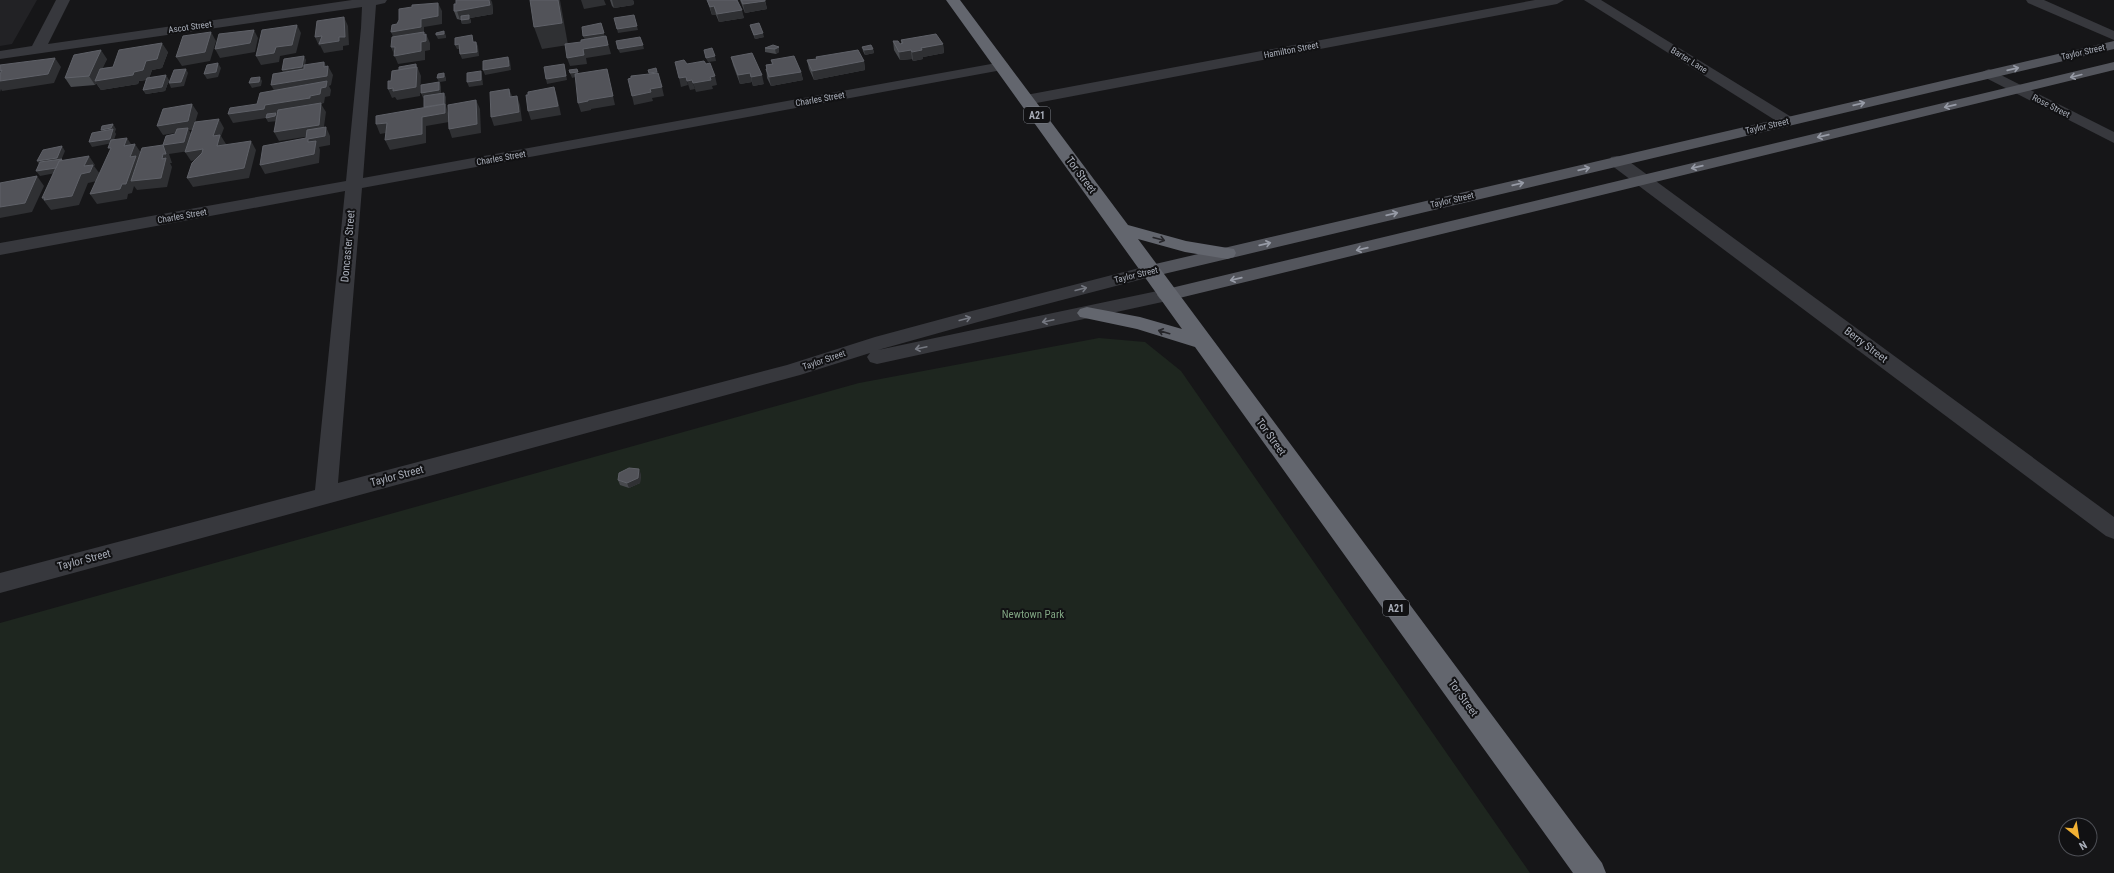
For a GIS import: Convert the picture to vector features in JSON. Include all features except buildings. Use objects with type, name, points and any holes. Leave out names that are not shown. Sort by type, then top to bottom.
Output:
[{"type":"highway","name":"Tor Street","points":[[953,0],[1121,229],[1167,295],[1591,873]]},
{"type":"highway","points":[[1121,229],[1185,246],[1227,253]]},
{"type":"highway","points":[[1086,313],[1140,323],[1202,342]]},
{"type":"main road","name":"Taylor Street","points":[[1151,271],[2114,45]]},
{"type":"main road","name":"Taylor Street","points":[[1167,295],[2114,66]]},
{"type":"street","points":[[38,50],[63,0]]},
{"type":"street","name":"Hamilton Street","points":[[1026,100],[1557,0]]},
{"type":"street","name":"Barter Lane","points":[[1591,0],[1787,121]]},
{"type":"street","points":[[2033,0],[2114,36]]},
{"type":"street","points":[[2055,0],[2114,26]]},
{"type":"street","name":"Ascot Street","points":[[0,55],[372,1]]},
{"type":"street","name":"Doncaster Street","points":[[326,495],[353,185],[372,1]]},
{"type":"street","name":"Charles Street","points":[[0,249],[1002,66]]},
{"type":"street","name":"Rose Street","points":[[1989,74],[2114,138]]},
{"type":"street","name":"Berry Street","points":[[1617,161],[2114,530]]},
{"type":"street","name":"Taylor Street","points":[[0,583],[793,370],[862,347],[1151,271]]},
{"type":"street","name":"Taylor Street","points":[[793,370],[868,359],[1167,295]]},
{"type":"shaded area","points":[[0,0],[37,0],[12,44],[0,46]]},
{"type":"green space","name":"Newtown Park","points":[[1099,338],[1145,342],[1181,371],[1530,873],[0,873],[0,623],[859,383]]}]
